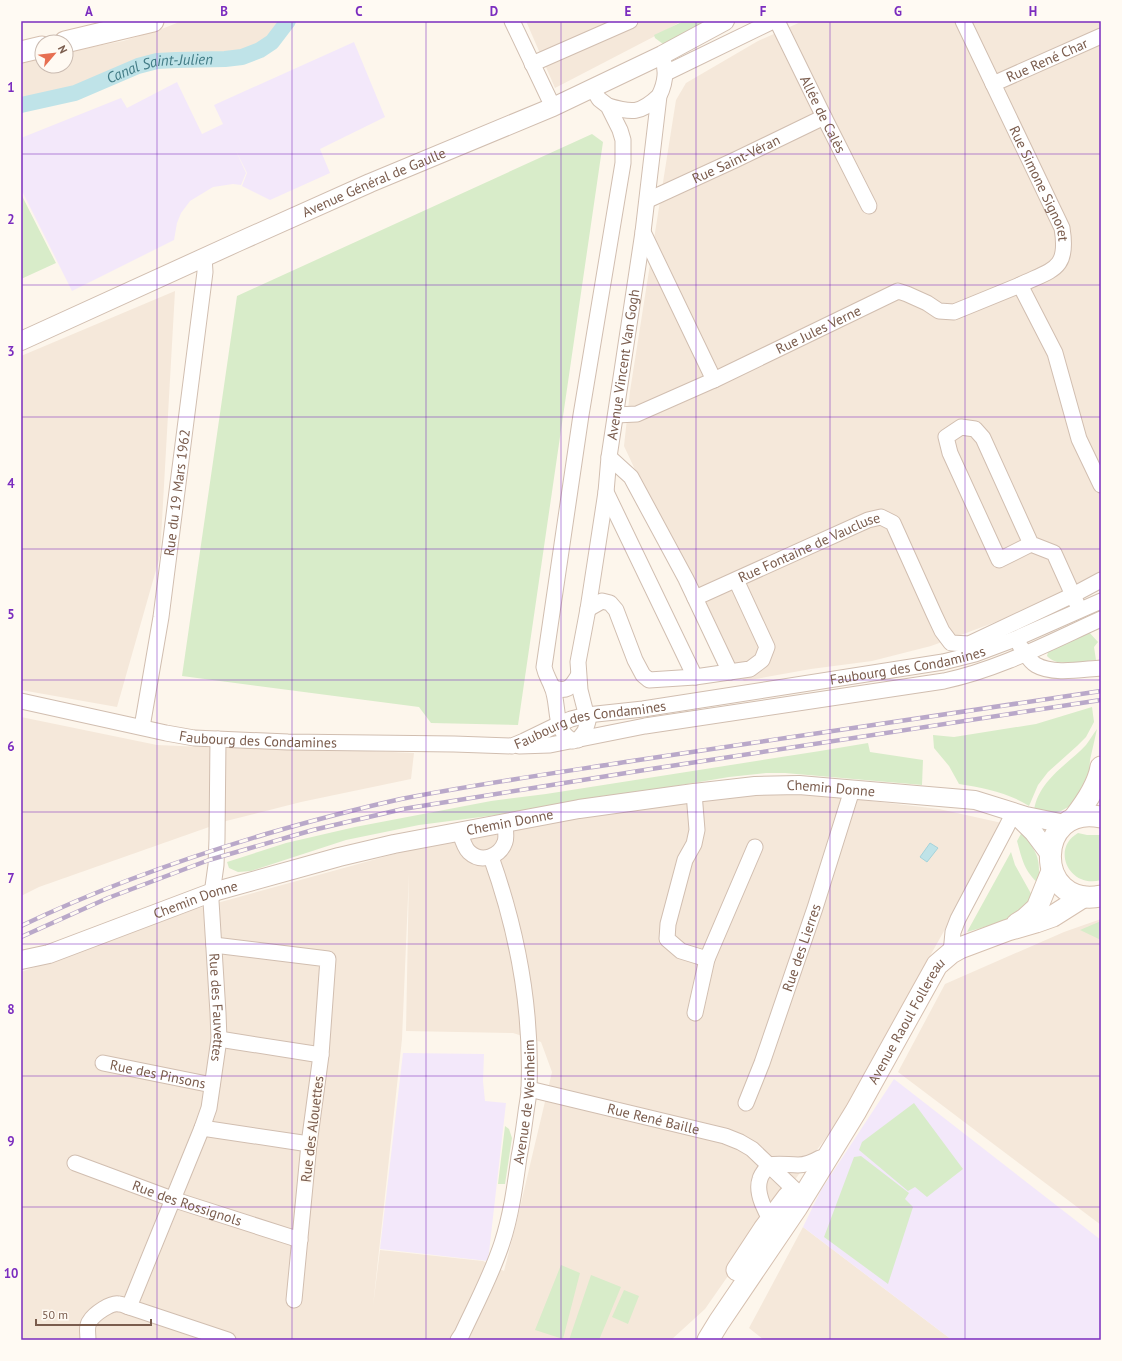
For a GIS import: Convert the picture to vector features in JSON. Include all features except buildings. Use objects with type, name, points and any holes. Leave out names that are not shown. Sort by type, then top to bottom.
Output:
[{"type":"main road","points":[[74,40],[153,21]]},
{"type":"main road","points":[[21,52],[34,49]]},
{"type":"main road","name":"Avenue Raoul Follereau","points":[[1008,930],[1025,919],[1037,908],[1050,862],[1050,845],[1059,830],[1070,821],[1085,802],[1101,771]]},
{"type":"main road","points":[[1070,821],[1092,815],[1101,816]]},
{"type":"main road","points":[[1050,862],[1056,878],[1067,890],[1074,894],[1092,896]]},
{"type":"main road","name":"Avenue Raoul Follereau","points":[[692,1340],[796,1198],[856,1111],[937,965],[951,953],[1008,930],[1053,916],[1092,896]]},
{"type":"main road","name":"Avenue Raoul Follereau","points":[[708,1340],[775,1226]]},
{"type":"street","points":[[512,21],[553,107]]},
{"type":"street","points":[[532,64],[630,21]]},
{"type":"street","name":"Avenue Général de Gaulle","points":[[21,341],[370,182],[553,107],[593,89],[725,21]]},
{"type":"street","points":[[666,73],[773,21]]},
{"type":"street","name":"Allée de Calès","points":[[778,21],[824,117],[870,206]]},
{"type":"street","name":"Rue Simone Signoret","points":[[963,21],[1062,228],[1064,242],[1063,254],[1059,264],[1053,270],[1020,285]]},
{"type":"street","name":"Rue René Char","points":[[993,84],[1101,36]]},
{"type":"street","name":"Avenue Vincent Van Gogh","points":[[575,740],[585,731],[588,726],[578,676],[578,662],[588,609],[606,492],[608,457],[616,415],[644,232],[659,96],[664,86],[666,73],[665,62],[662,54]]},
{"type":"street","points":[[593,89],[599,99],[608,106],[627,112],[650,105],[659,96]]},
{"type":"street","points":[[575,740],[567,738],[562,733],[552,687],[546,677],[544,667],[581,415],[623,163],[623,140],[620,130],[608,106]]},
{"type":"street","name":"Rue Saint-Véran","points":[[648,200],[736,160],[824,117]]},
{"type":"street","points":[[644,232],[714,380]]},
{"type":"street","name":"Rue du 19 Mars 1962","points":[[142,727],[161,617],[205,272],[204,257]]},
{"type":"street","points":[[1020,285],[1055,353],[1079,439],[1099,476]]},
{"type":"street","name":"Rue Jules Verne","points":[[616,415],[637,414],[714,380],[898,292],[907,294],[928,303],[939,311],[954,312],[1020,285]]},
{"type":"street","points":[[1031,544],[1000,560],[950,453],[946,437],[961,427],[974,429],[983,438],[1031,544],[1054,553],[1073,595],[1080,616],[1073,632]]},
{"type":"street","points":[[608,457],[631,477],[686,579],[730,672]]},
{"type":"street","points":[[606,492],[695,677]]},
{"type":"street","name":"Rue Fontaine de Vaucluse","points":[[695,598],[868,520],[881,517],[893,523],[936,620],[951,643],[969,644],[1073,595],[1101,580]]},
{"type":"street","points":[[588,609],[602,601],[610,603],[616,610],[635,660],[643,674],[649,680],[695,677],[750,669],[762,660],[767,646],[736,580]]},
{"type":"street","name":"Faubourg des Condamines","points":[[21,701],[194,738],[288,742],[512,746],[559,724],[587,715],[644,709],[943,662],[975,654],[1015,639],[1101,601]]},
{"type":"street","points":[[512,746],[550,745],[646,726],[964,677],[988,670],[1026,654],[1101,619]]},
{"type":"street","points":[[1015,639],[1035,664],[1049,669],[1077,670],[1101,668]]},
{"type":"street","points":[[552,687],[562,690],[569,688],[578,676]]},
{"type":"street","name":"Rue des Fauvettes","points":[[129,1307],[209,1108],[219,1039],[211,901],[217,839],[218,740]]},
{"type":"street","name":"Chemin Donne","points":[[21,960],[49,954],[213,892],[339,857],[394,844],[505,823],[579,810],[694,793],[755,786],[799,785],[975,800],[1043,820],[1070,821]]},
{"type":"street","name":"Rue des Lierres","points":[[746,1103],[762,1063],[805,938],[852,790]]},
{"type":"street","points":[[694,793],[697,830],[694,844],[685,860],[668,924],[667,939],[681,951],[707,959]]},
{"type":"street","points":[[951,953],[953,932],[958,919],[1014,812]]},
{"type":"street","name":"Chemin Donne","points":[[1014,812],[1034,833],[1050,862]]},
{"type":"street","points":[[460,832],[464,845],[469,852],[475,856],[484,858],[491,857],[500,852],[506,841],[505,823]]},
{"type":"street","points":[[695,1013],[707,959],[755,847]]},
{"type":"street","name":"Avenue de Weinheim","points":[[458,1340],[487,1281],[502,1243],[517,1172],[530,1089],[528,1026],[521,974],[510,917],[499,878],[491,857]]},
{"type":"street","name":"Rue des Alouettes","points":[[214,945],[328,959],[321,1056],[309,1144],[294,1300]]},
{"type":"street","points":[[219,1039],[321,1056]]},
{"type":"street","name":"Rue des Pinsons","points":[[103,1063],[212,1085]]},
{"type":"street","name":"Rue René Baille","points":[[530,1089],[726,1136],[752,1149],[769,1165],[796,1198]]},
{"type":"street","points":[[202,1128],[309,1144]]},
{"type":"street","points":[[775,1226],[766,1212],[758,1189],[760,1178],[769,1165],[800,1165],[810,1163],[827,1152]]},
{"type":"street","name":"Rue des Rossignols","points":[[75,1163],[172,1199],[300,1240]]},
{"type":"street","points":[[88,1340],[87,1332],[89,1322],[96,1314],[107,1307],[118,1303],[228,1340]]},
{"type":"shaded area","points":[[182,21],[279,21],[271,38],[252,51],[235,56],[180,56],[132,65],[78,89],[21,103],[21,62],[34,59],[34,74],[74,74],[74,50],[123,41]]},
{"type":"shaded area","points":[[526,21],[682,21],[555,88]]},
{"type":"shaded area","points":[[803,21],[1101,21],[1101,583],[931,646],[872,661],[811,669],[744,681],[722,656],[624,446],[630,391],[676,100],[686,83],[758,41]]},
{"type":"shaded area","points":[[354,42],[385,117],[320,149],[330,173],[270,200],[242,186],[247,173],[235,149],[246,173],[241,185],[233,184],[213,187],[190,201],[181,213],[177,223],[174,240],[72,291],[21,189],[21,138],[121,98],[127,108],[177,82],[202,134],[223,124],[214,105]]},
{"type":"shaded area","points":[[175,291],[160,556],[117,707],[21,690],[21,356]]},
{"type":"shaded area","points":[[21,717],[157,745],[227,748],[326,749],[414,753],[411,779],[301,802],[226,821],[39,887],[21,896]]},
{"type":"shaded area","points":[[790,792],[939,809],[1002,823],[984,861],[834,1127],[799,1174],[705,1309],[671,1340],[21,1340],[21,972],[199,908],[409,850],[532,826],[694,799]],"holes":[[[409,874],[406,1031],[513,1033],[541,1042],[552,1072],[504,1271],[483,1261],[380,1250],[373,1306],[402,1039]]]},
{"type":"shaded area","points":[[1101,919],[1101,1225],[898,1072],[945,984],[1064,932]]},
{"type":"shaded area","points":[[403,1053],[484,1054],[483,1081],[485,1101],[506,1103],[488,1261],[380,1249]]},
{"type":"shaded area","points":[[894,1079],[1101,1240],[1101,1340],[952,1340],[803,1227],[821,1190]]},
{"type":"shaded area","points":[[803,1227],[952,1340],[764,1340],[749,1328]]},
{"type":"green space","points":[[684,21],[708,21],[663,44],[655,38],[654,35]]},
{"type":"green space","points":[[592,134],[603,142],[518,725],[431,723],[419,707],[182,676],[237,296]]},
{"type":"green space","points":[[21,194],[56,263],[21,279]]},
{"type":"green space","points":[[1088,631],[1098,642],[1094,647],[1096,660],[1063,663],[1051,660],[1047,656],[1049,648]]},
{"type":"green space","points":[[1092,707],[1094,722],[1086,737],[1048,772],[1038,785],[1029,806],[1004,794],[959,784],[949,766],[934,748],[933,735],[954,737],[1036,724]]},
{"type":"green space","points":[[1097,729],[1090,760],[1089,776],[1078,797],[1070,806],[1061,811],[1052,813],[1034,810],[1037,799],[1048,782],[1086,745]]},
{"type":"green space","points":[[868,743],[870,752],[923,760],[922,785],[785,773],[766,773],[729,777],[520,812],[419,825],[346,840],[251,871],[238,872],[229,868],[227,862],[286,843],[355,827],[491,801],[546,794]]},
{"type":"green space","points":[[1022,832],[1037,856],[1039,884],[1030,874],[1022,859],[1017,841]]},
{"type":"green space","points":[[1078,833],[1087,835],[1101,834],[1101,880],[1090,881],[1080,879],[1067,866],[1065,848],[1070,840]]},
{"type":"green space","points":[[1011,852],[1015,865],[1034,899],[1019,913],[1005,921],[967,932]]},
{"type":"green space","points":[[1101,921],[1101,940],[1080,930]]},
{"type":"green space","points":[[914,1103],[963,1169],[927,1197],[915,1187],[908,1191],[859,1150],[862,1142]]},
{"type":"green space","points":[[505,1126],[509,1129],[512,1138],[505,1184],[498,1184]]},
{"type":"green space","points":[[861,1156],[909,1193],[905,1199],[913,1207],[888,1284],[824,1237],[854,1157]]},
{"type":"green space","points":[[561,1265],[580,1273],[563,1339],[535,1330]]},
{"type":"green space","points":[[591,1275],[621,1287],[599,1340],[569,1340]]},
{"type":"green space","points":[[624,1290],[639,1296],[628,1324],[612,1317]]},
{"type":"water","points":[[930,843],[938,848],[927,862],[920,857]]},
{"type":"waterway","name":"Canal Saint-Julien","points":[[21,105],[75,93],[138,66],[157,61],[242,57],[260,50],[272,42],[288,21]]},
{"type":"railway","points":[[21,926],[111,887],[203,854],[300,824],[401,799],[545,774],[1101,691]]},
{"type":"railway","points":[[21,937],[108,898],[209,860],[313,830],[403,809],[651,769],[1101,700]]}]
